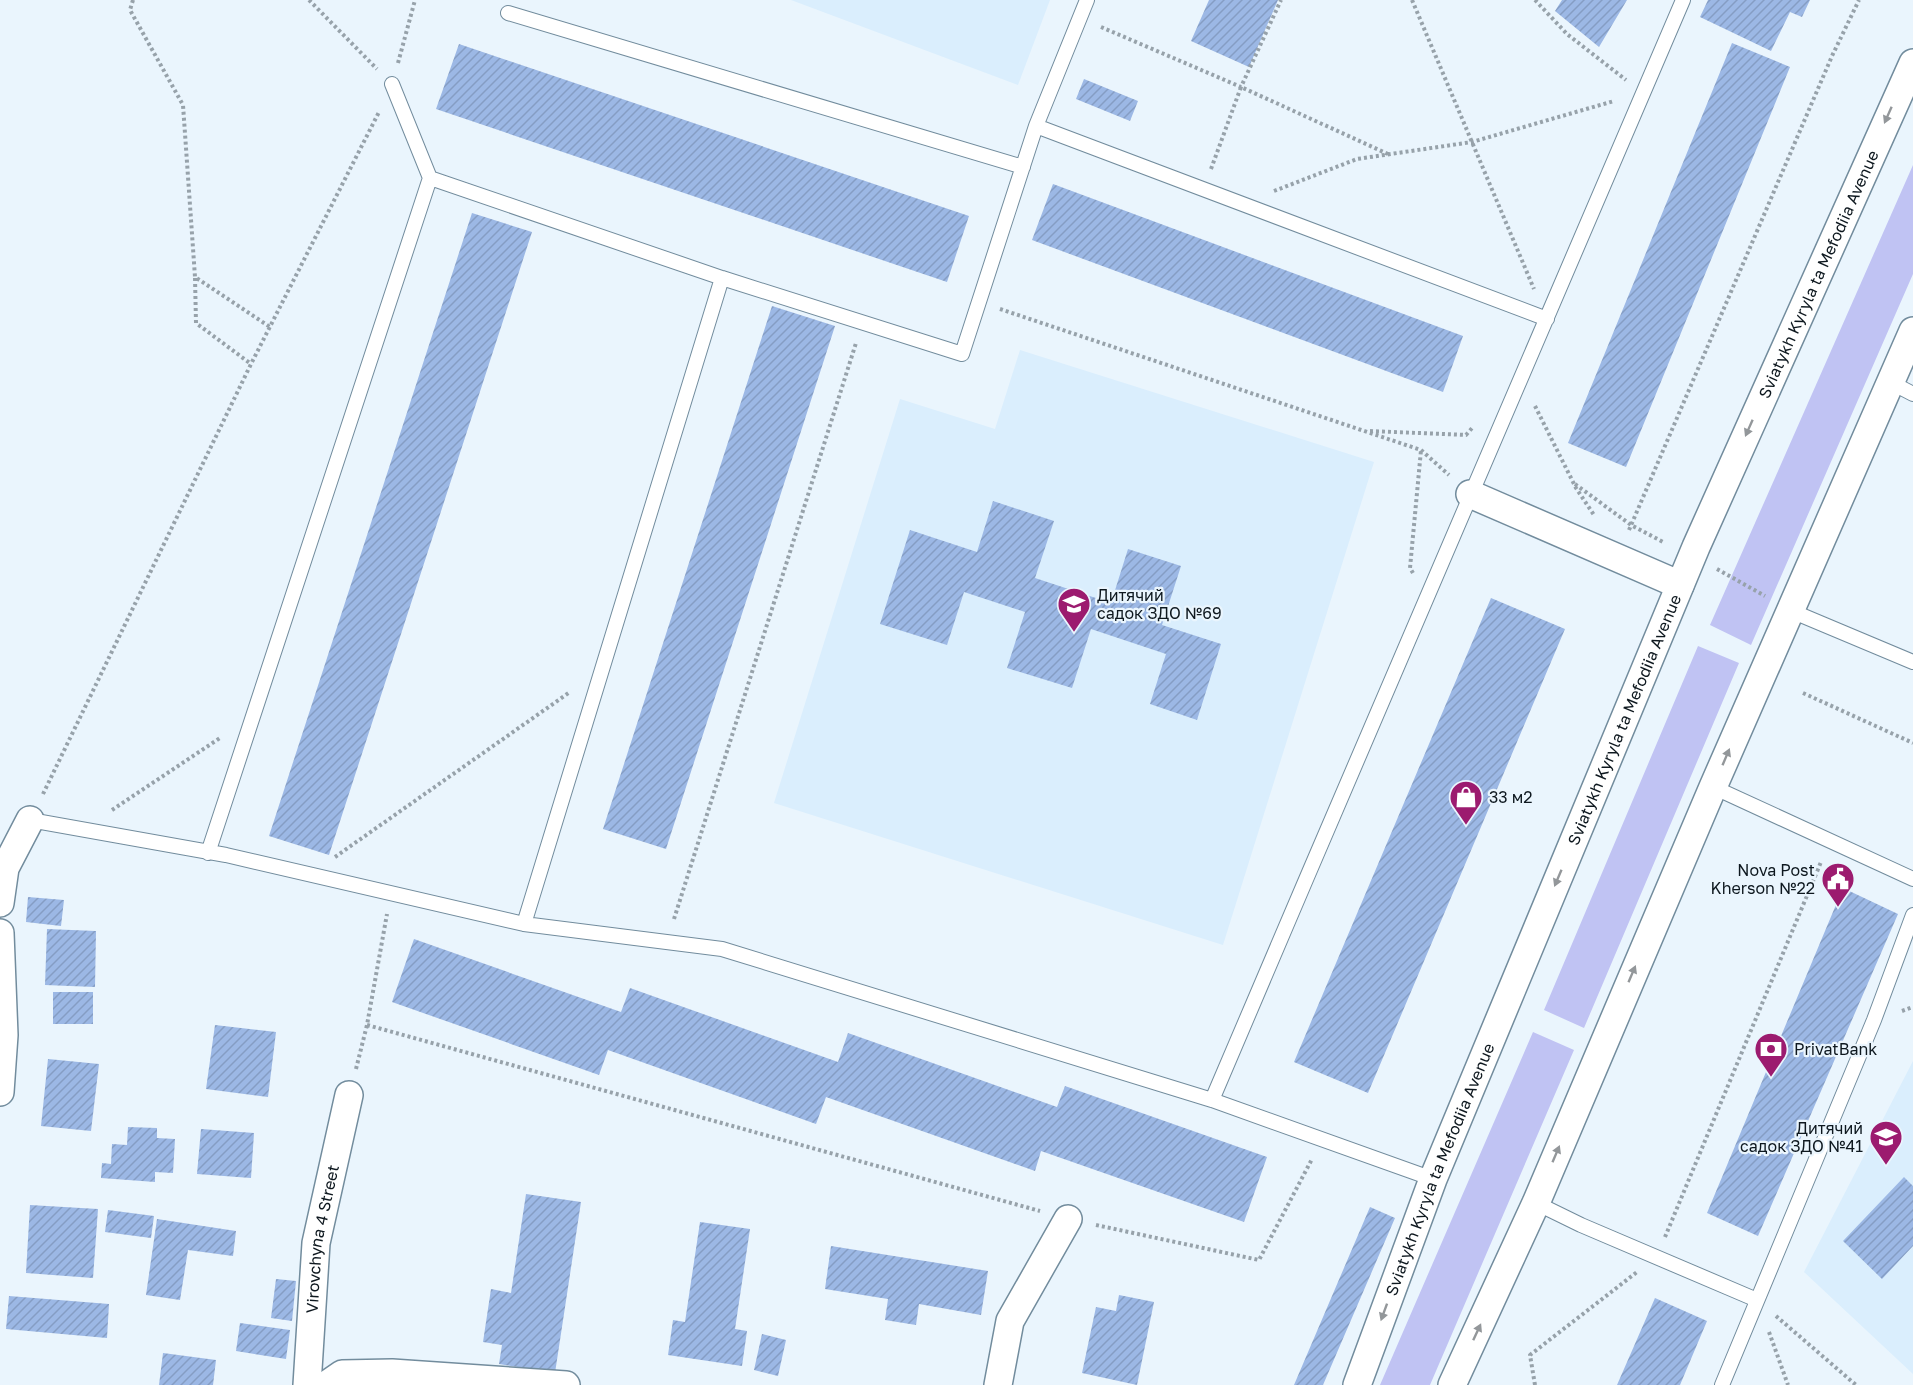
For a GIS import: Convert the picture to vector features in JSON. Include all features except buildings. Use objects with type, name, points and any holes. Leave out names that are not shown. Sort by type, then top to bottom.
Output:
[{"type":"street","name":"Sviatykh Kyryla ta Mefodiia Avenue","points":[[1357,1385],[1433,1179],[1680,585],[1913,63]]},
{"type":"street","points":[[1452,1385],[1536,1203],[1789,610],[1902,388],[1913,331]]},
{"type":"street","points":[[1470,494],[1680,585]]},
{"type":"street","points":[[0,903],[5,868],[30,820]]},
{"type":"street","points":[[0,933],[4,1035],[0,1092]]},
{"type":"street","name":"Virovchyna 4 Street","points":[[308,1385],[316,1243],[349,1095]]},
{"type":"street","points":[[998,1385],[1010,1321],[1068,1219]]},
{"type":"street","points":[[326,1385],[342,1374],[392,1373],[566,1385]]},
{"type":"lane","points":[[430,178],[722,278],[962,354],[1036,126],[1087,0]]},
{"type":"lane","points":[[1212,1100],[1683,0]]},
{"type":"lane","points":[[508,13],[1023,167]]},
{"type":"lane","points":[[208,852],[430,178],[392,84]]},
{"type":"lane","points":[[1036,126],[1547,319]]},
{"type":"lane","points":[[524,924],[722,278]]},
{"type":"lane","points":[[1789,610],[1913,662]]},
{"type":"lane","points":[[1713,787],[1913,879]]},
{"type":"lane","points":[[30,820],[208,852],[524,924],[722,949],[1212,1100],[1433,1179]]},
{"type":"lane","points":[[1722,1385],[1874,1020],[1913,915]]},
{"type":"lane","points":[[1536,1203],[1581,1225],[1757,1300]]},
{"type":"path","points":[[133,0],[130,10],[183,105],[196,323],[251,363]]},
{"type":"path","points":[[309,0],[392,84]]},
{"type":"path","points":[[30,820],[251,363],[392,84],[415,0]]},
{"type":"path","points":[[1203,189],[1241,87],[1281,0]]},
{"type":"path","points":[[1412,0],[1547,319]]},
{"type":"path","points":[[1535,0],[1567,34],[1643,93]]},
{"type":"path","points":[[1616,558],[1832,56],[1859,0]]},
{"type":"path","points":[[1080,18],[1241,87],[1388,154]]},
{"type":"path","points":[[1241,203],[1357,159],[1472,142],[1643,93]]},
{"type":"path","points":[[195,277],[270,327]]},
{"type":"path","points":[[979,302],[1421,450],[1470,494]]},
{"type":"path","points":[[667,942],[862,322]]},
{"type":"path","points":[[1521,378],[1575,484],[1594,516]]},
{"type":"path","points":[[1363,431],[1466,435],[1474,426]]},
{"type":"path","points":[[1421,450],[1410,568],[1428,591]]},
{"type":"path","points":[[1575,484],[1631,525],[1654,538]]},
{"type":"path","points":[[1693,555],[1789,610]]},
{"type":"path","points":[[310,875],[602,669]]},
{"type":"path","points":[[1803,693],[1913,743]]},
{"type":"path","points":[[111,811],[253,716]]},
{"type":"path","points":[[1535,1385],[1530,1355],[1657,1257],[1830,842]]},
{"type":"path","points":[[349,1095],[367,1024],[391,894]]},
{"type":"path","points":[[367,1024],[1068,1219],[1259,1260],[1322,1140]]},
{"type":"path","points":[[1757,1300],[1788,1385]]},
{"type":"path","points":[[1757,1300],[1856,1385]]},
{"type":"shaded area","points":[[791,0],[1050,0],[1018,85]]},
{"type":"shaded area","points":[[1913,165],[1913,274],[1751,645],[1710,625]]},
{"type":"shaded area","name":"Дитячий садок ЗДО №69","points":[[1020,350],[1374,462],[1223,945],[774,803],[900,399],[995,429]]},
{"type":"shaded area","points":[[1698,646],[1739,663],[1584,1028],[1544,1010]]},
{"type":"shaded area","points":[[1533,1032],[1574,1050],[1430,1385],[1380,1385]]},
{"type":"shaded area","name":"Дитячий садок ЗДО №41","points":[[1913,1061],[1913,1374],[1804,1272]]},
{"type":"place","name":"Дитячий садок ЗДО №69","points":[[1074,633]]},
{"type":"place","name":"33 м2","points":[[1466,826]]},
{"type":"place","name":"Nova Post Kherson №22","points":[[1838,908]]},
{"type":"place","name":"PrivatBank","points":[[1771,1078]]},
{"type":"place","name":"Дитячий садок ЗДО №41","points":[[1886,1166]]}]
